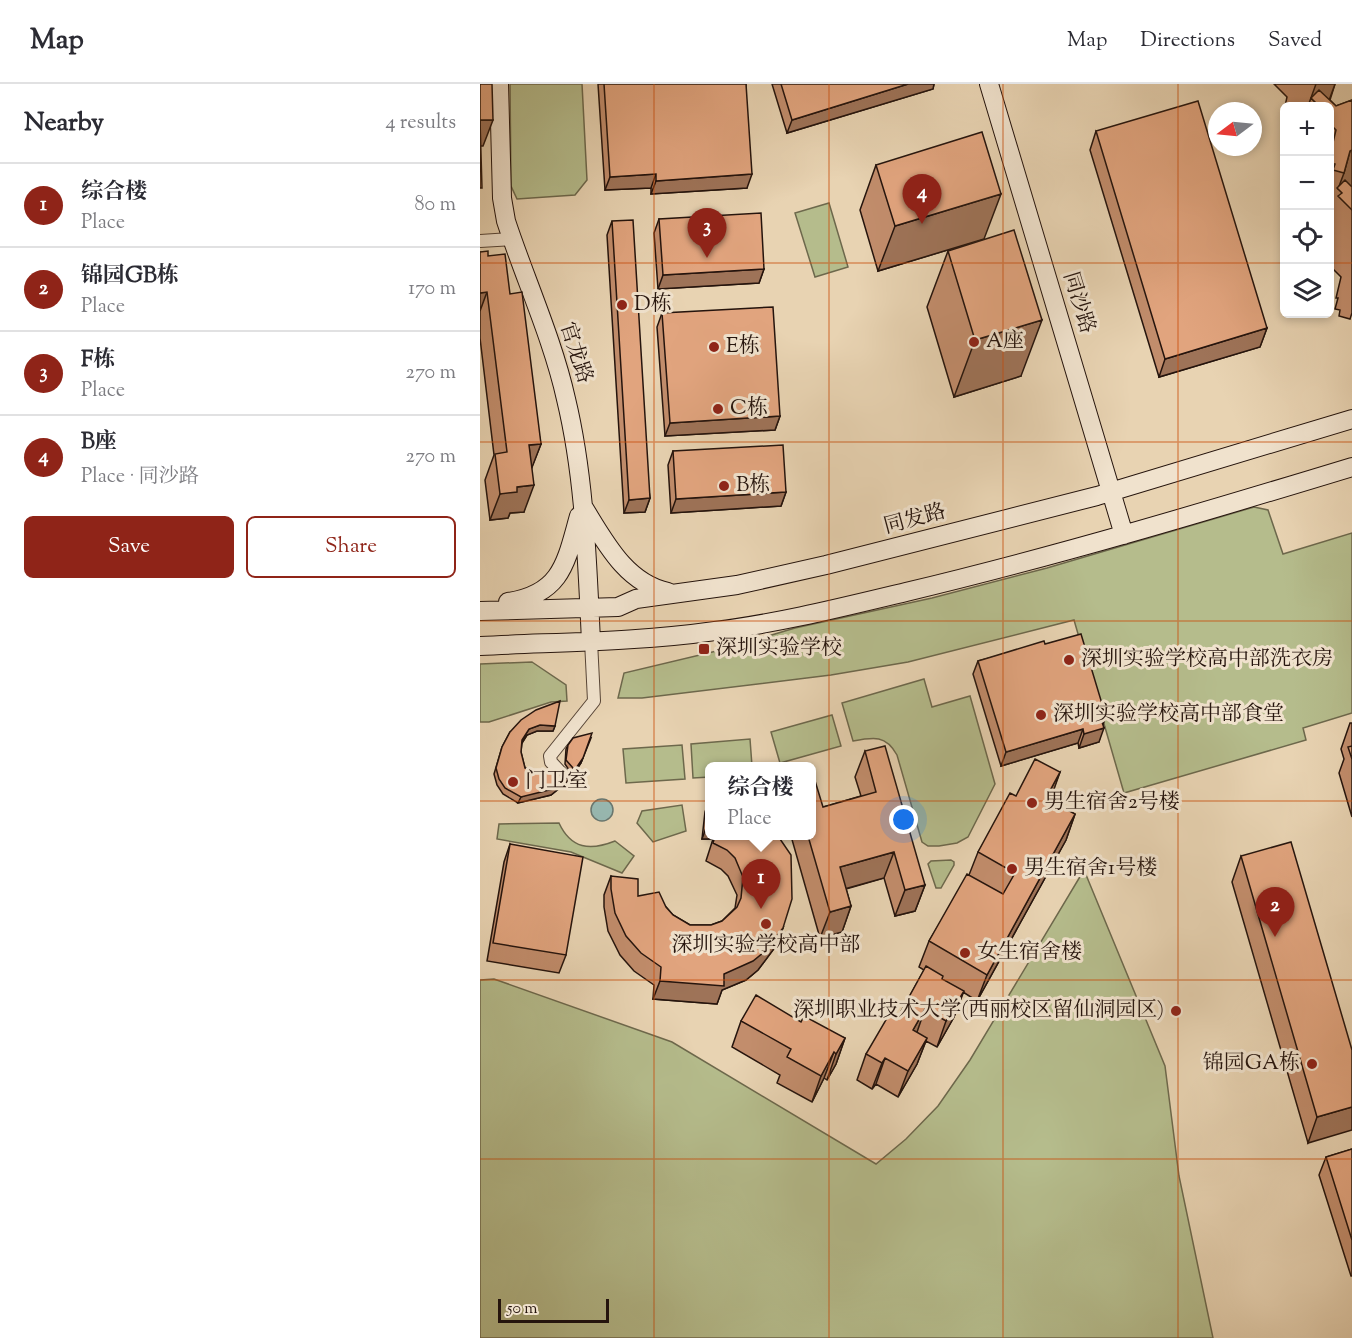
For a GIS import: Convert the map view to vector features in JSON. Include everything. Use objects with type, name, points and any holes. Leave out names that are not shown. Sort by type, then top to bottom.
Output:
[{"type":"main road","name":"官龙路","points":[[499,84],[502,198],[506,221],[566,398],[573,432],[582,506],[591,641]]},
{"type":"main road","name":"同沙路","points":[[989,84],[1124,536]]},
{"type":"main road","name":"同发路","points":[[480,609],[618,607],[636,599],[737,585],[815,568],[1111,491],[1352,419]]},
{"type":"main road","points":[[480,646],[638,639],[704,633],[780,620],[967,578],[1124,536],[1352,467]]},
{"type":"main road","points":[[582,506],[612,552],[631,572],[657,590],[679,593]]},
{"type":"main road","points":[[480,609],[534,596],[552,584],[565,565],[582,506]]},
{"type":"street","points":[[480,241],[512,239]]},
{"type":"street","points":[[563,775],[554,766],[550,756],[594,701],[591,641]]},
{"type":"green space","points":[[510,84],[582,84],[587,180],[575,195],[517,199],[511,186]]},
{"type":"green space","points":[[829,203],[848,267],[815,277],[795,213]]},
{"type":"green space","points":[[1254,507],[1268,510],[1283,554],[1352,533],[1352,713],[1303,728],[1306,740],[1124,793],[1074,620],[908,662],[831,675],[642,698],[618,698],[624,673],[725,649],[795,628],[932,598],[1047,568]]},
{"type":"green space","points":[[532,662],[566,685],[567,701],[551,702],[489,722],[480,722],[480,664]]},
{"type":"green space","points":[[924,679],[932,707],[970,696],[995,784],[968,837],[957,843],[939,846],[928,846],[922,842],[893,748],[879,739],[853,741],[842,703]]},
{"type":"green space","points":[[832,715],[841,746],[780,762],[771,732]]},
{"type":"green space","points":[[750,739],[752,762],[705,762],[705,777],[693,778],[691,744]]},
{"type":"green space","points":[[682,745],[685,779],[626,783],[623,749]]},
{"type":"green space","points":[[682,805],[686,831],[653,842],[637,823],[642,811]]},
{"type":"green space","points":[[559,823],[575,843],[589,847],[615,841],[634,856],[622,873],[571,852],[497,839],[499,824]]},
{"type":"green space","points":[[951,860],[954,865],[941,888],[936,888],[928,864],[931,861]]},
{"type":"green space","name":"深圳职业技术大学(西丽校区留仙洞园区)","points":[[1084,870],[1165,1066],[1179,1176],[1213,1338],[480,1338],[480,980],[494,979],[672,1042],[876,1164],[906,1139],[938,1106],[970,1060]]},
{"type":"water","points":[[602,799],[610,802],[613,810],[610,818],[602,821],[594,818],[591,810],[594,802]]},
{"type":"building","points":[[480,84],[492,84],[493,120],[480,120]]},
{"type":"building","points":[[604,84],[746,84],[752,174],[656,181],[656,174],[610,177]]},
{"type":"building","points":[[781,84],[908,84],[792,120]]},
{"type":"building","points":[[1319,90],[1332,102],[1315,102],[1311,98]]},
{"type":"building","points":[[1352,100],[1352,150],[1344,173],[1334,170],[1336,130],[1334,128],[1334,104],[1336,106]]},
{"type":"building","points":[[1198,101],[1208,134],[1208,156],[1215,156],[1267,328],[1165,359],[1096,131]]},
{"type":"building","points":[[480,120],[482,188],[480,188]]},
{"type":"building","points":[[982,132],[1001,194],[895,226],[876,165]]},
{"type":"building","points":[[1345,180],[1352,187],[1352,210],[1338,196],[1342,193],[1337,188]]},
{"type":"building","points":[[761,213],[764,269],[663,275],[659,219]]},
{"type":"building","points":[[633,220],[650,498],[629,500],[612,221]]},
{"type":"building","points":[[1014,230],[1042,320],[975,340],[948,251]]},
{"type":"building","points":[[488,251],[488,256],[505,254],[510,294],[522,292],[541,444],[529,445],[534,485],[517,487],[517,492],[500,494],[495,454],[507,452],[487,292],[480,293],[480,252]]},
{"type":"building","points":[[773,307],[780,416],[670,423],[662,313]]},
{"type":"building","name":"B栋","points":[[783,445],[786,492],[676,499],[673,451]]},
{"type":"building","points":[[1081,634],[1106,717],[1101,719],[1104,728],[1084,734],[1083,729],[1006,752],[978,661],[1044,641],[1045,644]]},
{"type":"building","points":[[560,701],[555,726],[540,725],[529,729],[522,740],[521,752],[525,768],[544,772],[555,770],[562,777],[569,776],[553,789],[521,797],[505,788],[499,779],[496,768],[502,747],[510,732],[521,720],[536,710]]},
{"type":"building","points":[[592,733],[583,758],[572,774],[573,768],[566,760],[568,745],[573,738]]},
{"type":"building","points":[[885,746],[925,885],[905,890],[894,852],[840,867],[851,906],[830,912],[809,840],[816,840],[816,784],[823,807],[876,792],[865,751]]},
{"type":"building","points":[[1352,746],[1352,759],[1348,747]]},
{"type":"building","points":[[1035,759],[1060,772],[1046,798],[1075,814],[987,975],[929,941],[967,874],[1003,894],[1015,873],[978,852],[1010,793],[1016,796]]},
{"type":"building","points":[[714,840],[781,840],[791,855],[792,899],[783,928],[764,952],[753,961],[724,974],[724,986],[660,981],[661,967],[641,953],[626,936],[615,913],[611,876],[638,879],[638,896],[659,892],[666,907],[673,915],[690,925],[711,925],[722,921],[737,907],[741,898],[743,877],[735,858],[727,850],[713,843]]},
{"type":"building","points":[[1291,842],[1352,1050],[1352,1107],[1317,1117],[1241,856]]},
{"type":"building","points":[[510,844],[583,857],[566,955],[493,943]]},
{"type":"building","points":[[926,966],[943,976],[942,979],[964,991],[946,1021],[925,1009],[913,1030],[927,1038],[908,1071],[885,1058],[882,1063],[866,1054],[890,1013],[898,1017]]},
{"type":"building","points":[[756,995],[801,1022],[804,1016],[845,1038],[836,1054],[834,1052],[821,1076],[787,1057],[791,1049],[741,1021]]},
{"type":"building","points":[[1352,1149],[1352,1240],[1326,1157]]},
{"type":"place","name":"B座","points":[[922,224]]},
{"type":"place","name":"F栋","points":[[707,258]]},
{"type":"place","name":"D栋","points":[[622,305]]},
{"type":"place","name":"A座","points":[[974,342]]},
{"type":"place","name":"E栋","points":[[714,347]]},
{"type":"place","name":"C栋","points":[[718,409]]},
{"type":"place","name":"B栋","points":[[724,486]]},
{"type":"place","name":"深圳实验学校","points":[[704,649]]},
{"type":"place","name":"深圳实验学校高中部洗衣房","points":[[1069,660]]},
{"type":"place","name":"深圳实验学校高中部食堂","points":[[1041,715]]},
{"type":"place","name":"门卫室","points":[[513,782]]},
{"type":"place","name":"男生宿舍2号楼","points":[[1032,803]]},
{"type":"place","name":"男生宿舍1号楼","points":[[1012,869]]},
{"type":"place","name":"综合楼","points":[[761,909]]},
{"type":"place","name":"深圳实验学校高中部","points":[[766,924]]},
{"type":"place","name":"锦园GB栋","points":[[1275,937]]},
{"type":"place","name":"女生宿舍楼","points":[[965,953]]},
{"type":"place","name":"深圳职业技术大学(西丽校区留仙洞园区)","points":[[1176,1011]]},
{"type":"place","name":"锦园GA栋","points":[[1312,1064]]}]
